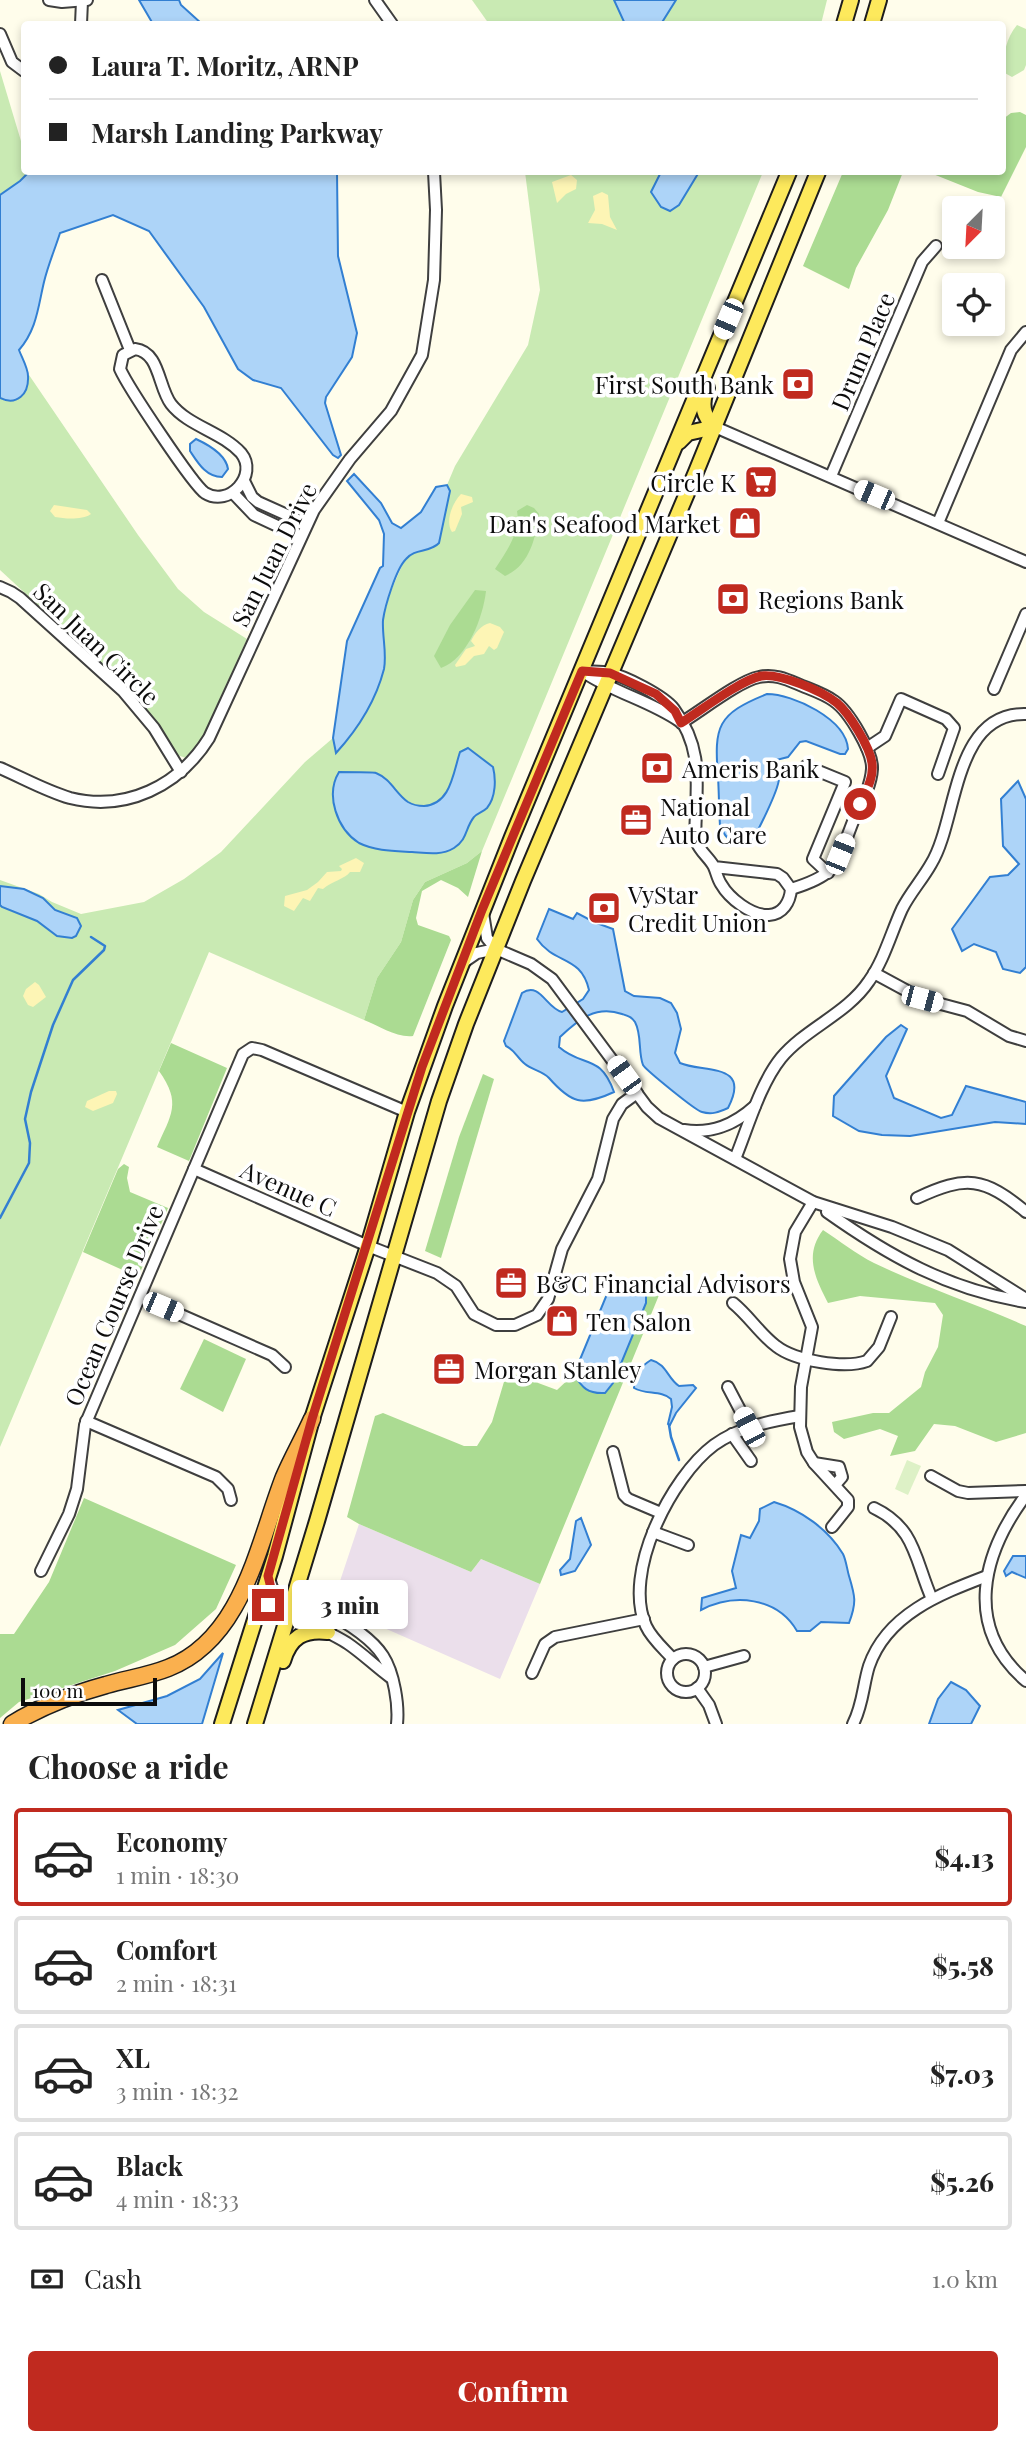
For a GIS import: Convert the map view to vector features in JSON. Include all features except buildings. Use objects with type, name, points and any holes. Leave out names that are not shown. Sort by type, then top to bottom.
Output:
[{"type":"highway","points":[[12,1724],[33,1711],[102,1686],[167,1669],[184,1661],[214,1634],[229,1616],[244,1586],[285,1475],[312,1419]]},
{"type":"main road","points":[[845,21],[851,0]]},
{"type":"main road","points":[[874,21],[878,0]]},
{"type":"main road","points":[[222,1724],[268,1576],[312,1419],[368,1246],[407,1112],[460,965],[788,175]]},
{"type":"main road","points":[[255,1724],[287,1605],[439,1101],[496,949],[715,427],[817,175]]},
{"type":"main road","points":[[715,427],[707,419],[703,409],[704,396],[746,294],[750,268]]},
{"type":"main road","points":[[675,447],[688,433],[715,427]]},
{"type":"main road","points":[[262,1701],[275,1688],[286,1649],[293,1640],[307,1632],[328,1632]]},
{"type":"street","points":[[49,0],[85,1],[81,21]]},
{"type":"street","points":[[375,0],[390,21]]},
{"type":"street","points":[[0,34],[12,62],[21,69]]},
{"type":"street","name":"San Juan Drive","points":[[0,768],[55,793],[104,802],[148,792],[181,772],[200,752],[209,738],[307,524],[331,485],[391,411],[422,355],[434,280],[434,175]]},
{"type":"street","name":"Drum Place","points":[[831,476],[922,262],[936,246]]},
{"type":"street","points":[[102,280],[130,350]]},
{"type":"street","points":[[938,523],[1011,350],[1026,332]]},
{"type":"street","points":[[160,411],[120,369],[121,359],[130,350],[140,350],[149,355],[160,411],[200,489],[216,496],[233,493],[244,481],[247,468],[240,452],[160,411]]},
{"type":"street","points":[[715,427],[1026,562]]},
{"type":"street","points":[[244,481],[252,497],[269,508],[307,524]]},
{"type":"street","points":[[233,493],[248,511],[301,537]]},
{"type":"street","points":[[263,520],[269,508]]},
{"type":"street","name":"San Juan Circle","points":[[0,587],[20,598],[123,691],[154,728],[181,772]]},
{"type":"street","points":[[994,689],[1026,614]]},
{"type":"street","points":[[582,671],[608,680],[657,707],[681,723],[689,735],[697,761],[697,845],[714,867],[726,892],[747,908],[768,915],[782,910],[789,900],[791,889],[777,874],[714,867]]},
{"type":"street","points":[[681,723],[754,678],[772,676],[782,677],[835,701],[842,708],[867,748],[872,761],[871,779],[840,854],[828,873],[816,881],[791,889]]},
{"type":"street","points":[[867,748],[885,736],[901,699],[946,719],[954,728],[938,774]]},
{"type":"street","points":[[734,1159],[767,1081],[782,1057],[852,1000],[874,973],[902,909],[938,852],[957,779],[981,734],[999,720],[1026,714]]},
{"type":"street","points":[[806,766],[845,782],[813,859],[828,873]]},
{"type":"street","points":[[482,910],[487,937],[496,949],[542,971],[571,1002],[637,1093],[659,1118],[813,1202],[880,1249],[906,1263],[959,1285],[1026,1301]]},
{"type":"street","points":[[460,965],[477,953],[496,949]]},
{"type":"street","points":[[874,973],[922,999],[967,1011],[1009,1036],[1026,1041]]},
{"type":"street","name":"Ocean Course Drive","points":[[41,1572],[69,1514],[77,1489],[82,1434],[86,1421],[243,1054],[252,1048],[262,1050],[407,1112]]},
{"type":"street","name":"Avenue C","points":[[194,1170],[448,1278],[474,1314],[484,1320],[506,1326],[530,1320],[543,1308],[562,1249],[598,1179],[613,1119],[622,1104],[637,1093]]},
{"type":"street","points":[[678,1129],[694,1132],[716,1129],[734,1122],[757,1104]]},
{"type":"street","points":[[917,1198],[948,1184],[970,1183],[999,1192],[1026,1212]]},
{"type":"street","points":[[813,1202],[892,1227],[948,1250],[1026,1301]]},
{"type":"street","points":[[813,1202],[796,1232],[790,1259],[794,1282],[812,1328],[800,1416],[802,1440],[814,1463],[848,1500],[848,1507],[832,1527]]},
{"type":"street","points":[[140,1297],[272,1354],[285,1367]]},
{"type":"street","points":[[733,1303],[777,1348],[807,1359],[848,1363],[867,1361],[879,1347],[891,1317]]},
{"type":"street","points":[[727,1387],[749,1427]]},
{"type":"street","points":[[673,1659],[654,1639],[644,1619],[640,1588],[653,1532],[661,1513],[688,1470],[715,1445],[749,1427],[800,1416]]},
{"type":"street","points":[[86,1421],[216,1477],[228,1489],[231,1500]]},
{"type":"street","points":[[732,1434],[751,1461]]},
{"type":"street","points":[[613,1452],[624,1495],[661,1513]]},
{"type":"street","points":[[931,1476],[958,1491],[968,1493],[1026,1493]]},
{"type":"street","points":[[1026,1493],[995,1548],[987,1576],[986,1615],[993,1640],[1007,1662],[1026,1681]]},
{"type":"street","points":[[874,1508],[894,1519],[906,1532],[932,1599]]},
{"type":"street","points":[[653,1532],[688,1545]]},
{"type":"street","points":[[268,1576],[271,1588],[287,1605],[363,1654],[390,1677]]},
{"type":"street","points":[[853,1724],[862,1704],[868,1669],[882,1641],[903,1618],[932,1599],[987,1576]]},
{"type":"street","points":[[254,1618],[268,1605],[309,1607],[359,1630],[382,1654],[388,1665],[398,1704],[397,1724]]},
{"type":"street","points":[[532,1673],[545,1644],[555,1637],[644,1619]]},
{"type":"street","points":[[679,1655],[692,1655],[704,1667],[703,1680],[697,1688],[688,1692],[671,1684],[667,1671],[673,1659],[679,1655]]},
{"type":"street","points":[[704,1667],[744,1656]]},
{"type":"street","points":[[697,1688],[709,1705],[716,1724]]},
{"type":"shaded area","points":[[359,1524],[471,1572],[481,1559],[540,1584],[500,1679],[332,1605]]},
{"type":"green space","points":[[472,0],[827,0],[822,21],[487,21]]},
{"type":"green space","points":[[1017,25],[1026,29],[1026,65],[1024,70],[1012,77],[1006,74],[1006,50]]},
{"type":"green space","points":[[0,71],[21,141],[21,175],[26,175],[0,195]]},
{"type":"green space","points":[[1020,112],[1026,115],[1026,147],[1002,196],[978,192],[936,175],[1006,175],[1006,117]]},
{"type":"green space","points":[[525,175],[762,175],[482,851],[467,863],[425,882],[413,900],[401,942],[377,978],[364,1020],[209,952],[0,1447],[0,880],[39,894],[81,914],[144,902],[184,879],[221,852],[305,762],[333,738],[336,753],[384,668],[383,619],[390,593],[405,559],[415,552],[434,548],[450,491],[447,485],[455,466],[528,345],[540,290]]},
{"type":"green space","points":[[842,175],[902,175],[888,210],[856,268],[849,289],[803,266]]},
{"type":"green space","points":[[29,375],[178,589],[204,612],[247,639],[199,743],[186,758],[177,755],[154,718],[103,665],[0,570],[0,398],[6,401],[26,391]]},
{"type":"green space","points":[[527,505],[539,514],[533,542],[526,558],[505,576],[495,569],[515,534],[517,511]]},
{"type":"green space","points":[[475,590],[486,591],[478,624],[459,655],[441,668],[434,656],[450,625]]},
{"type":"green space","points":[[482,851],[468,897],[458,888],[441,880],[422,891],[416,918],[418,925],[449,936],[451,940],[413,1036],[394,1033],[364,1020],[377,978],[401,942],[413,900],[425,882],[467,863]]},
{"type":"green space","points":[[171,1043],[227,1068],[189,1161],[157,1147],[172,1109],[170,1092],[159,1071]]},
{"type":"green space","points":[[483,1074],[494,1079],[441,1258],[425,1251],[459,1137]]},
{"type":"green space","points":[[124,1164],[129,1167],[127,1178],[130,1192],[168,1208],[138,1277],[83,1252],[118,1169]]},
{"type":"green space","points":[[823,1230],[874,1263],[1026,1326],[1026,1433],[996,1442],[955,1426],[934,1424],[915,1451],[890,1456],[898,1436],[880,1429],[844,1439],[834,1432],[832,1422],[873,1413],[889,1413],[921,1387],[925,1372],[938,1347],[943,1315],[935,1303],[860,1296],[828,1303],[816,1276],[813,1257],[817,1239]]},
{"type":"green space","points":[[664,1283],[540,1584],[481,1559],[471,1572],[347,1517],[375,1416],[383,1413],[464,1446],[477,1446],[492,1422],[506,1375],[514,1374],[557,1390],[574,1374],[582,1386],[605,1393],[613,1383],[646,1303],[646,1293]]},
{"type":"green space","points":[[204,1339],[246,1359],[223,1412],[180,1389]]},
{"type":"green space","points":[[907,1460],[921,1466],[908,1495],[895,1489]]},
{"type":"green space","points":[[84,1498],[236,1565],[216,1609],[175,1645],[115,1671],[19,1702],[0,1718],[0,1634],[14,1634],[49,1582]]},
{"type":"sand","points":[[571,175],[577,180],[576,189],[557,203],[552,182]]},
{"type":"sand","points":[[602,192],[608,195],[610,217],[617,230],[602,224],[588,223],[595,210],[593,196]]},
{"type":"sand","points":[[461,494],[472,497],[473,502],[461,507],[462,514],[455,531],[452,532],[450,513]]},
{"type":"sand","points":[[54,505],[87,510],[91,514],[69,519],[55,517],[50,511]]},
{"type":"sand","points":[[490,623],[504,632],[497,648],[494,650],[489,646],[484,654],[474,656],[465,665],[456,667],[466,649],[475,646],[471,641],[476,632]]},
{"type":"sand","points":[[356,858],[364,863],[360,872],[350,872],[323,889],[318,888],[310,901],[303,898],[294,911],[284,906],[285,896],[307,890],[327,872],[341,871],[339,866]]},
{"type":"sand","points":[[35,982],[46,997],[33,1007],[28,1005],[23,996],[26,989]]},
{"type":"sand","points":[[109,1091],[116,1091],[117,1094],[113,1103],[93,1111],[85,1107],[87,1101]]},
{"type":"water","points":[[139,0],[179,0],[199,21],[151,21]]},
{"type":"water","points":[[614,0],[676,0],[663,21],[624,21]]},
{"type":"water","points":[[26,175],[337,175],[338,256],[357,333],[352,357],[326,397],[325,403],[341,455],[338,458],[333,455],[281,388],[253,380],[238,369],[204,307],[149,231],[113,215],[60,233],[33,326],[19,350],[28,373],[26,388],[17,399],[0,398],[0,195]]},
{"type":"water","points":[[660,175],[697,175],[679,205],[670,211],[661,207],[651,192]]},
{"type":"water","points":[[196,439],[211,447],[224,459],[228,469],[222,477],[211,475],[196,460],[190,451],[190,444]]},
{"type":"water","points":[[354,474],[381,503],[392,523],[401,528],[421,512],[436,487],[447,485],[450,491],[439,543],[410,556],[402,564],[395,579],[383,620],[385,663],[381,681],[365,714],[336,753],[333,738],[347,641],[383,566],[384,534],[379,520],[347,481]]},
{"type":"water","points":[[767,694],[804,703],[828,718],[845,738],[848,749],[845,754],[840,754],[806,741],[800,742],[788,757],[776,760],[779,779],[771,802],[749,845],[739,844],[728,839],[720,826],[717,760],[719,734],[728,716],[750,701]]},
{"type":"water","points":[[468,748],[493,767],[494,788],[487,808],[474,817],[462,841],[454,848],[433,853],[392,851],[365,846],[351,837],[339,820],[333,791],[339,772],[376,773],[386,779],[408,802],[424,806],[440,800],[445,794],[453,778],[460,752]]},
{"type":"water","points":[[1018,781],[1026,799],[1026,967],[1020,973],[1003,969],[996,952],[974,944],[962,951],[952,929],[990,877],[1008,875],[1019,864],[1003,846],[1001,799]]},
{"type":"water","points":[[0,886],[24,889],[43,898],[55,910],[77,918],[81,926],[76,936],[57,936],[37,921],[2,907]]},
{"type":"water","points":[[549,909],[573,919],[577,913],[613,929],[625,991],[634,996],[660,998],[671,1003],[681,1029],[675,1053],[680,1063],[729,1076],[734,1083],[734,1093],[728,1108],[712,1113],[702,1112],[653,1074],[643,1065],[635,1022],[622,1014],[604,1011],[588,1015],[560,1037],[559,1047],[597,1066],[609,1080],[614,1092],[593,1100],[578,1100],[564,1093],[547,1076],[525,1064],[506,1046],[504,1041],[522,993],[534,990],[556,1010],[562,1012],[583,999],[589,990],[585,979],[574,965],[552,953],[537,939]]},
{"type":"water","points":[[901,1025],[907,1029],[886,1076],[894,1098],[941,1118],[952,1115],[966,1086],[1026,1102],[1026,1124],[995,1122],[910,1136],[882,1135],[859,1131],[833,1116],[834,1096],[886,1037]]},
{"type":"water","points":[[619,1279],[639,1284],[646,1293],[646,1303],[613,1383],[605,1393],[594,1392],[583,1386],[574,1374],[612,1282]]},
{"type":"water","points":[[651,1360],[664,1368],[679,1386],[693,1385],[696,1388],[670,1425],[671,1399],[663,1394],[634,1388],[638,1372]]},
{"type":"water","points":[[774,1502],[813,1522],[830,1536],[843,1554],[854,1599],[849,1623],[821,1622],[810,1631],[797,1631],[778,1611],[754,1601],[727,1601],[701,1610],[702,1598],[736,1588],[732,1571],[741,1535],[750,1538],[759,1521],[760,1509]]},
{"type":"water","points":[[581,1518],[591,1545],[575,1571],[561,1575],[560,1570],[570,1559],[576,1521]]},
{"type":"water","points":[[1013,1556],[1026,1556],[1026,1578],[1012,1572],[1006,1576],[1004,1571]]},
{"type":"water","points":[[223,1653],[202,1724],[137,1724],[118,1710],[167,1696],[200,1679]]},
{"type":"water","points":[[951,1682],[966,1690],[980,1706],[971,1724],[929,1724],[938,1699]]},
{"type":"waterway","points":[[0,1218],[29,1163],[30,1143],[25,1119],[53,1025],[73,980],[104,950],[105,946],[91,937]]},
{"type":"waterway","points":[[669,1425],[679,1460]]},
{"type":"place","name":"First South Bank","points":[[798,384]]},
{"type":"place","name":"Circle K","points":[[761,482]]},
{"type":"place","name":"Dan's Seafood Market","points":[[745,523]]},
{"type":"place","name":"Regions Bank","points":[[733,599]]},
{"type":"place","name":"Ameris Bank","points":[[657,768]]},
{"type":"place","name":"National Auto Care","points":[[636,820]]},
{"type":"place","name":"VyStar Credit Union","points":[[604,908]]},
{"type":"place","name":"B&C Financial Advisors","points":[[511,1283]]},
{"type":"place","name":"Ten Salon","points":[[562,1321]]},
{"type":"place","name":"Morgan Stanley","points":[[449,1369]]},
{"type":"route","points":[[268,1605],[278,1602],[268,1576],[312,1419],[422,1067],[482,910],[582,671],[610,673],[656,694],[668,702],[681,723],[747,682],[762,676],[782,677],[827,696],[842,708],[872,761],[871,779],[860,804]]}]
